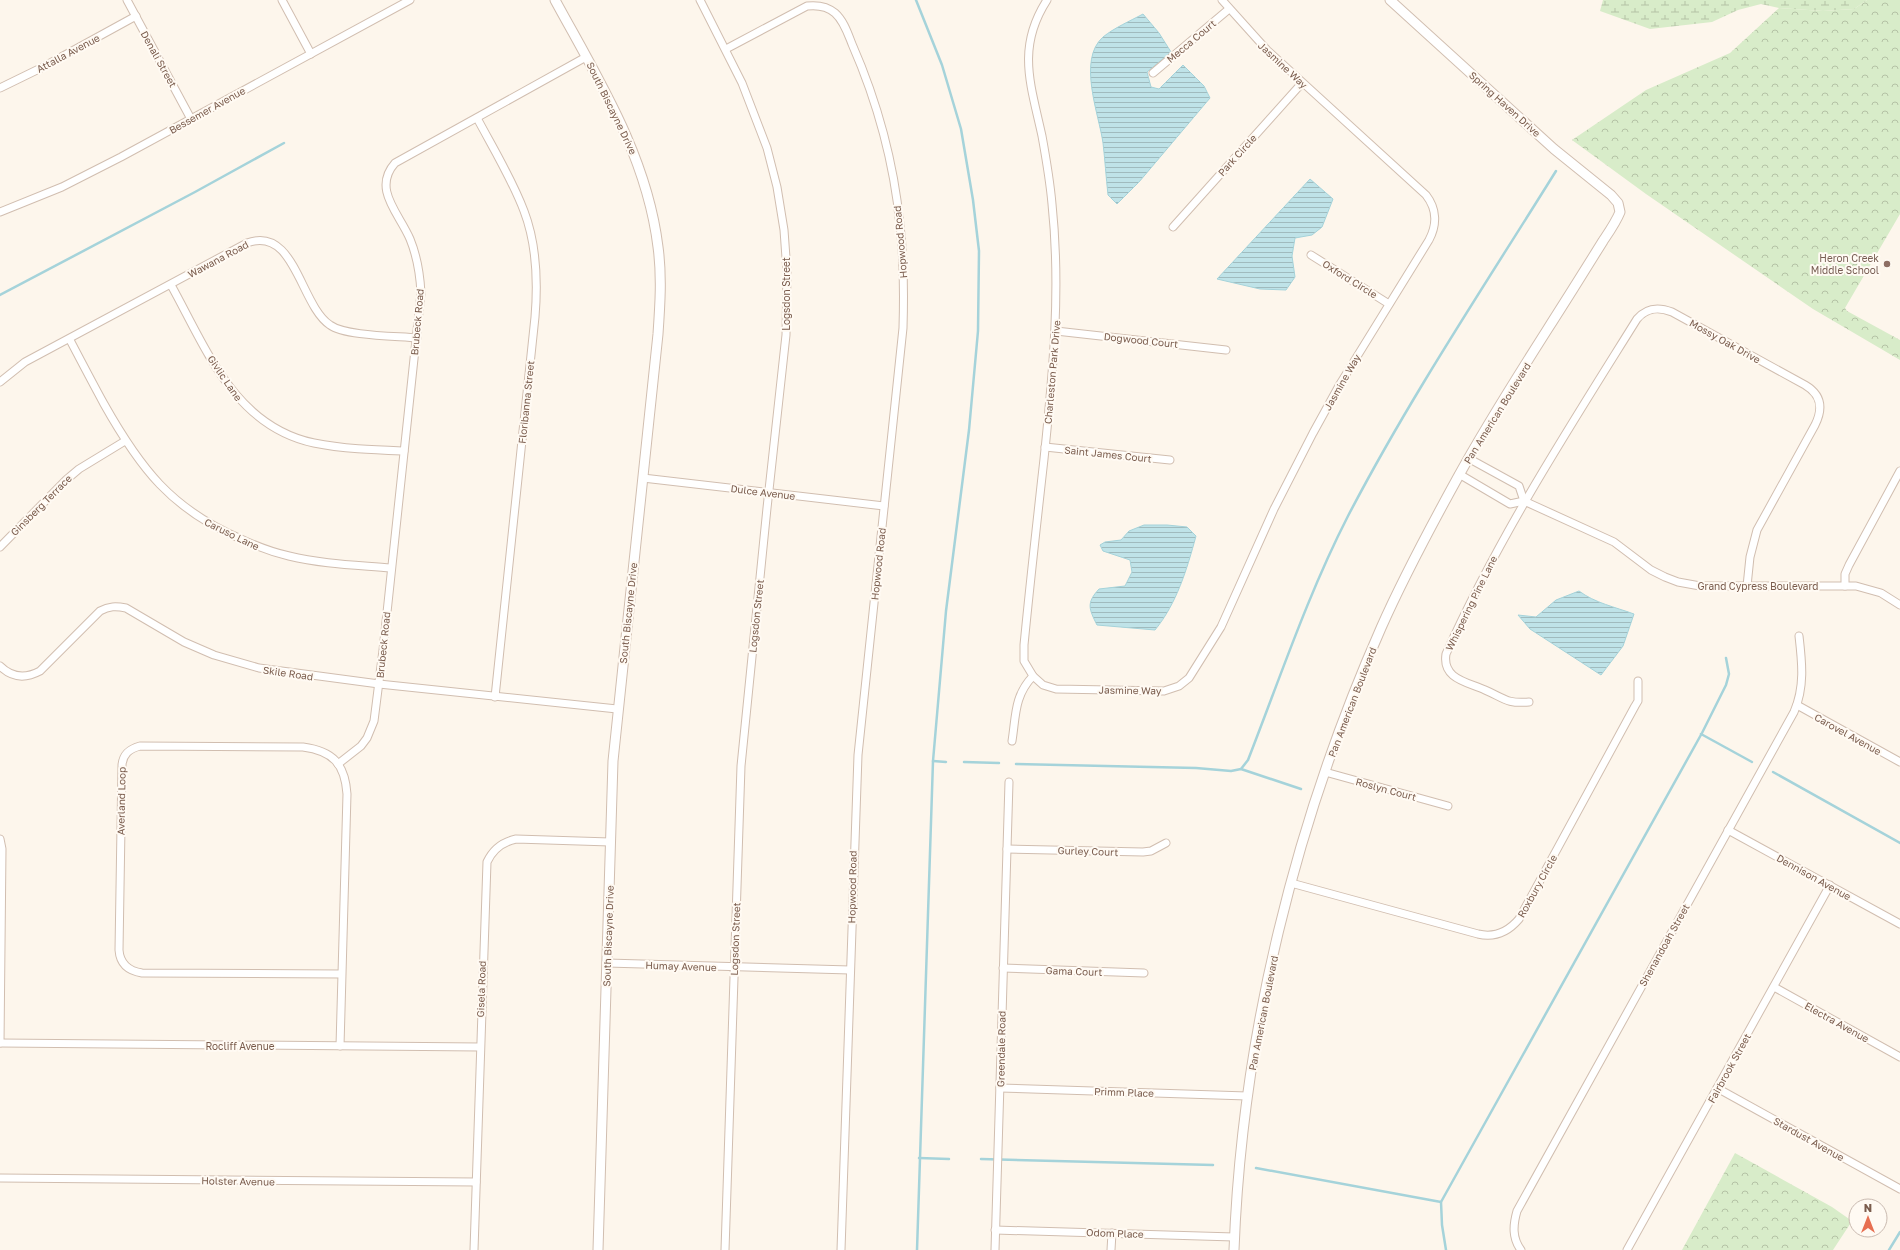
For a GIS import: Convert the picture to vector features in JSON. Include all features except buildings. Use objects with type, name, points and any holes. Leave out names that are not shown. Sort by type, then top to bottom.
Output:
[{"type":"street","name":"Denali Street","points":[[127,0],[191,119]]},
{"type":"street","points":[[282,0],[311,54]]},
{"type":"street","name":"Bessemer Avenue","points":[[0,212],[62,187],[410,0]]},
{"type":"street","name":"South Biscayne Drive","points":[[556,0],[620,121],[636,157],[650,202],[658,248],[660,295],[659,327],[617,709],[613,761],[598,1250]]},
{"type":"street","name":"Logsdon Street","points":[[700,0],[742,83],[763,134],[777,187],[784,230],[787,272],[786,335],[768,493],[741,766],[725,1250]]},
{"type":"street","name":"Charleston Park Drive","points":[[1033,676],[1026,665],[1023,652],[1056,331],[1057,277],[1052,204],[1047,164],[1028,72],[1031,37],[1038,16],[1047,0]]},
{"type":"street","name":"Jasmine Way","points":[[1033,676],[1044,685],[1062,689],[1164,691],[1175,688],[1186,681],[1221,627],[1274,509],[1340,384],[1433,232],[1435,220],[1433,207],[1422,192],[1267,50],[1222,0]]},
{"type":"street","name":"Spring Haven Drive","points":[[1390,0],[1554,149],[1611,195],[1618,203],[1619,208]]},
{"type":"street","name":"Hopwood Road","points":[[726,49],[807,6],[820,6],[835,12],[842,21],[865,77],[887,151],[895,187],[900,224],[904,278],[903,328],[858,755],[854,816],[841,1250]]},
{"type":"street","name":"Mecca Court","points":[[1153,73],[1229,9]]},
{"type":"street","name":"Attalla Avenue","points":[[0,88],[43,68],[136,16]]},
{"type":"street","name":"Brubeck Road","points":[[338,764],[361,746],[367,738],[374,722],[421,293],[418,265],[409,238],[386,192],[387,176],[395,163],[586,57]]},
{"type":"street","name":"Park Circle","points":[[1173,227],[1302,83]]},
{"type":"street","name":"Floribanna Street","points":[[477,118],[524,211],[533,246],[536,283],[535,317],[495,697]]},
{"type":"street","name":"Pan American Boulevard","points":[[1234,1250],[1238,1175],[1247,1096],[1272,960],[1291,883],[1325,772],[1351,701],[1381,628],[1420,546],[1459,474],[1618,217],[1619,208]]},
{"type":"street","name":"Wawana Road","points":[[0,382],[25,362],[70,340],[248,243],[257,240],[273,242],[284,252],[320,316],[330,326],[347,332],[417,338]]},
{"type":"street","name":"Oxford Circle","points":[[1311,255],[1389,304]]},
{"type":"street","name":"Givlic Lane","points":[[171,285],[219,372],[239,400],[257,416],[289,435],[314,443],[404,451]]},
{"type":"street","name":"Mossy Oak Drive","points":[[1524,501],[1637,319],[1641,314],[1651,309],[1658,308],[1672,312],[1810,388],[1814,391],[1820,401],[1820,413],[1815,425],[1757,530],[1750,556],[1747,586]]},
{"type":"street","name":"Dogwood Court","points":[[1056,331],[1226,350]]},
{"type":"street","name":"Caruso Lane","points":[[70,340],[125,440],[142,465],[166,492],[193,514],[222,531],[262,548],[290,557],[391,568]]},
{"type":"street","name":"Ginsberg Terrace","points":[[0,547],[66,480],[79,469],[125,440]]},
{"type":"street","name":"Saint James Court","points":[[1045,447],[1170,460]]},
{"type":"street","points":[[1468,458],[1519,486],[1524,501]]},
{"type":"street","points":[[1845,586],[1845,574],[1849,565],[1900,471]]},
{"type":"street","name":"Grand Cypress Boulevard","points":[[1459,474],[1510,504],[1524,501],[1602,536],[1627,550],[1651,570],[1678,582],[1700,586],[1845,586],[1873,590],[1890,598],[1900,605]]},
{"type":"street","name":"Dulce Avenue","points":[[643,478],[884,506]]},
{"type":"street","name":"Whispering Pine Lane","points":[[1524,501],[1455,633],[1445,659],[1448,670],[1463,682],[1486,690],[1510,702],[1528,702]]},
{"type":"street","name":"Skile Road","points":[[0,666],[13,675],[20,677],[40,671],[100,611],[118,606],[126,608],[184,642],[240,663],[280,672],[495,697],[617,709]]},
{"type":"street","name":"Shenandoah Street","points":[[1521,1250],[1515,1238],[1514,1229],[1517,1211],[1797,705],[1802,673],[1799,636]]},
{"type":"street","points":[[1012,741],[1019,696],[1025,685],[1033,676]]},
{"type":"street","name":"Roxbury Circle","points":[[1291,883],[1478,934],[1492,935],[1508,930],[1519,919],[1635,706],[1638,698],[1638,681]]},
{"type":"street","name":"Carovel Avenue","points":[[1797,705],[1900,762]]},
{"type":"street","name":"Averland Loop","points":[[340,1046],[342,974],[347,794],[345,776],[334,758],[321,751],[303,747],[140,746],[129,750],[125,754],[122,765],[120,950],[121,960],[124,964],[135,972],[142,973],[342,974]]},
{"type":"street","name":"Roslyn Court","points":[[1325,772],[1448,806]]},
{"type":"street","points":[[1008,849],[1009,782]]},
{"type":"street","name":"Dennison Avenue","points":[[1728,830],[1900,924]]},
{"type":"street","points":[[0,839],[2,849],[0,1043]]},
{"type":"street","name":"Gisela Road","points":[[474,1250],[485,872],[490,856],[501,844],[516,840],[610,842]]},
{"type":"street","name":"Gurley Court","points":[[1008,849],[1143,852],[1151,851],[1166,843]]},
{"type":"street","name":"Greendale Road","points":[[994,1250],[1008,849]]},
{"type":"street","name":"Fairbrook Street","points":[[1627,1250],[1830,885]]},
{"type":"street","name":"Humay Avenue","points":[[607,963],[734,968],[850,970]]},
{"type":"street","name":"Gama Court","points":[[1003,968],[1144,973]]},
{"type":"street","name":"Electra Avenue","points":[[1774,987],[1900,1057]]},
{"type":"street","name":"Rocliff Avenue","points":[[0,1043],[480,1047]]},
{"type":"street","name":"Primm Place","points":[[1000,1088],[1247,1096]]},
{"type":"street","name":"Stardust Avenue","points":[[1717,1088],[1900,1189]]},
{"type":"street","name":"Holster Avenue","points":[[0,1178],[476,1182]]},
{"type":"street","name":"Odom Place","points":[[995,1230],[1234,1237]]},
{"type":"street","points":[[1111,1250],[1112,1233]]},
{"type":"green space","points":[[1603,0],[1867,0],[1854,9],[1823,11],[1779,8],[1761,4],[1738,10],[1712,22],[1650,29],[1600,11]]},
{"type":"green space","points":[[1867,0],[1900,0],[1900,214],[1845,308],[1847,311],[1900,340],[1900,360],[1813,309],[1646,194],[1572,140],[1646,90],[1730,53],[1779,8],[1823,11],[1854,9]]},
{"type":"green space","points":[[1735,1153],[1832,1207],[1848,1218],[1848,1227],[1833,1250],[1682,1250]]},
{"type":"water","points":[[1143,14],[1159,33],[1171,52],[1147,72],[1151,87],[1159,89],[1183,65],[1204,86],[1210,98],[1139,182],[1117,204],[1108,195],[1103,143],[1092,88],[1091,59],[1095,47],[1103,37]]},
{"type":"water","points":[[1310,179],[1333,199],[1322,227],[1312,235],[1295,238],[1292,256],[1295,277],[1286,290],[1260,289],[1217,279]]},
{"type":"water","points":[[1144,525],[1187,527],[1196,536],[1185,573],[1175,597],[1163,620],[1155,630],[1097,625],[1092,615],[1090,606],[1092,598],[1099,589],[1125,586],[1132,572],[1130,560],[1103,551],[1100,545],[1105,542],[1121,540],[1129,531]]},
{"type":"water","points":[[1579,591],[1598,602],[1634,614],[1623,646],[1601,675],[1530,629],[1518,615],[1536,617],[1556,600]]},
{"type":"waterway","points":[[916,0],[942,65],[961,129],[973,200],[979,251],[978,331],[969,430],[946,611],[933,761],[917,1250]]},
{"type":"waterway","points":[[0,295],[195,192],[284,143]]},
{"type":"waterway","points":[[1016,764],[1196,768],[1231,771],[1241,769],[1248,760],[1307,606],[1348,516],[1422,385],[1556,171]]},
{"type":"waterway","points":[[1446,1250],[1442,1225],[1441,1202],[1702,733],[1726,685],[1729,674],[1726,658]]},
{"type":"waterway","points":[[1701,734],[1752,762]]},
{"type":"waterway","points":[[933,761],[946,762]]},
{"type":"waterway","points":[[964,762],[999,763]]},
{"type":"waterway","points":[[1241,769],[1301,789]]},
{"type":"waterway","points":[[1773,772],[1900,843]]},
{"type":"waterway","points":[[919,1158],[949,1159]]},
{"type":"waterway","points":[[981,1159],[1213,1165]]},
{"type":"waterway","points":[[1256,1168],[1441,1202]]},
{"type":"waterway","points":[[1889,1250],[1900,1232]]},
{"type":"place","name":"Heron Creek Middle School","points":[[1887,264]]}]
